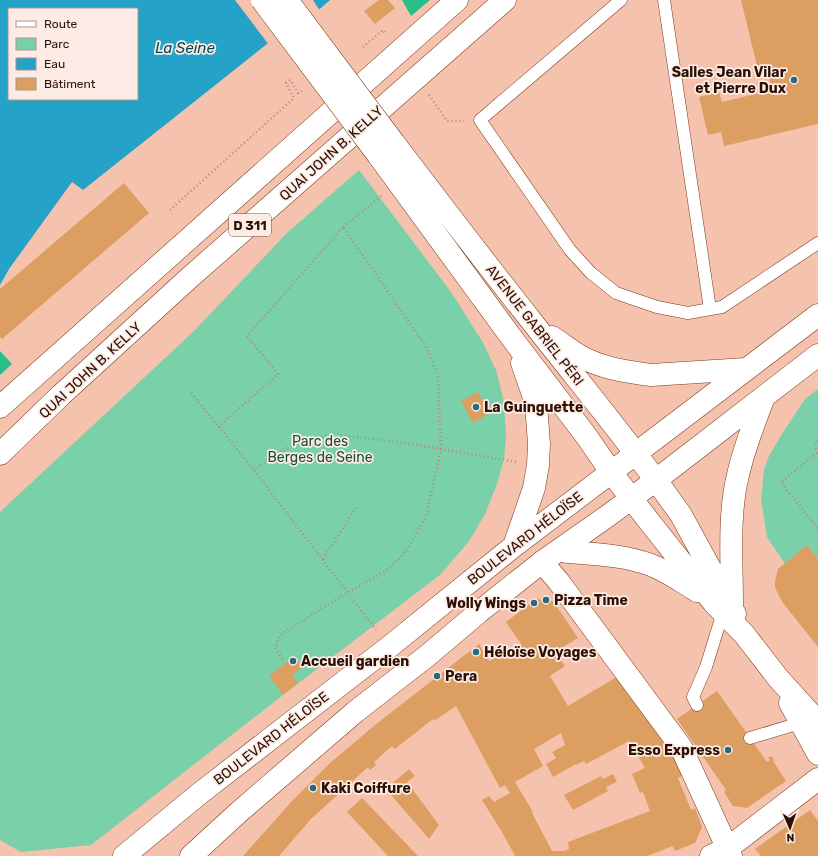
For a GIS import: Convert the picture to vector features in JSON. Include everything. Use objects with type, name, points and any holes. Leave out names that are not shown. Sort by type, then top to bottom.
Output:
[{"type":"main road","points":[[262,0],[386,149]]},
{"type":"main road","points":[[287,0],[386,149]]},
{"type":"main road","name":"D 311","points":[[0,407],[238,193],[457,0]]},
{"type":"main road","name":"QUAI JOHN B. KELLY","points":[[0,454],[61,395],[188,280],[296,186],[417,76],[504,0]]},
{"type":"main road","name":"AVENUE GABRIEL PÉRI","points":[[386,149],[532,322],[656,480],[681,515],[723,606]]},
{"type":"main road","name":"AVENUE GABRIEL PÉRI","points":[[386,149],[514,341],[587,437],[611,472],[723,606],[778,678],[809,722],[818,754]]},
{"type":"main road","name":"BOULEVARD HÉLOÏSE","points":[[124,856],[199,794],[389,647],[514,546],[818,315]]},
{"type":"main road","points":[[532,322],[580,356],[608,368],[651,375],[746,369]]},
{"type":"main road","points":[[514,341],[536,403],[539,444],[538,465],[534,488],[514,546]]},
{"type":"main road","name":"BOULEVARD HÉLOÏSE","points":[[191,856],[355,712],[422,660],[479,612],[550,556],[656,480],[818,355]]},
{"type":"main road","points":[[764,397],[745,449],[737,477],[723,606],[671,574],[651,565],[612,556],[550,556],[559,582],[681,747],[723,853],[818,779]]},
{"type":"lane","points":[[621,0],[480,120],[570,250],[591,274],[616,293],[657,307],[688,313],[722,307],[818,243]]},
{"type":"lane","points":[[664,0],[710,309]]},
{"type":"lane","points":[[697,705],[693,696],[706,667],[723,606]]},
{"type":"lane","points":[[750,738],[809,722]]},
{"type":"path","points":[[417,76],[447,122],[480,120]]},
{"type":"path","points":[[170,210],[294,98],[286,83],[290,80],[298,93],[304,90]]},
{"type":"path","points":[[218,427],[278,374],[247,336],[343,227],[387,191]]},
{"type":"path","points":[[284,661],[275,647],[280,635],[348,592],[384,572],[398,560],[408,548],[426,516],[441,450],[438,375],[427,348],[343,227]]},
{"type":"path","points":[[190,393],[254,470],[378,632]]},
{"type":"path","points":[[254,470],[274,455],[292,446],[312,439],[334,434],[405,443],[520,462]]},
{"type":"path","points":[[818,439],[815,446],[817,454],[781,482],[818,529]]},
{"type":"path","points":[[323,559],[356,508]]},
{"type":"green space","points":[[402,0],[430,0],[411,16]]},
{"type":"green space","name":"Parc des Berges de Seine","points":[[359,170],[451,292],[482,341],[496,370],[504,402],[506,436],[504,459],[497,484],[485,514],[470,540],[441,574],[91,845],[21,852],[0,840],[0,512],[193,332],[287,233]]},
{"type":"green space","points":[[0,351],[12,364],[0,375]]},
{"type":"green space","points":[[818,389],[818,559],[807,545],[785,564],[767,537],[761,499],[764,470],[769,456],[805,399]]},
{"type":"water","name":"La Seine","points":[[0,0],[330,0],[321,8],[267,44],[83,190],[72,182],[9,269],[0,285]]},
{"type":"pier","points":[[235,0],[313,0],[320,11],[269,45]]},
{"type":"building","points":[[379,0],[388,0],[395,8],[375,24],[364,11]]},
{"type":"building","name":"Salles Jean Vilar et Pierre Dux","points":[[741,0],[818,0],[818,124],[724,146],[721,132],[708,135],[699,97],[719,92],[722,102],[772,90],[767,68],[758,70]]},
{"type":"building","points":[[124,183],[149,213],[2,339],[0,337],[0,289]]},
{"type":"building","name":"La Guinguette","points":[[478,392],[490,413],[473,423],[461,401]]},
{"type":"building","points":[[807,545],[818,559],[818,647],[783,603],[775,587],[778,569]]},
{"type":"building","points":[[536,599],[553,601],[578,638],[555,652],[565,666],[550,676],[568,706],[620,675],[673,753],[682,776],[678,778],[691,810],[695,808],[702,827],[695,843],[675,851],[673,846],[647,856],[515,856],[482,800],[489,796],[494,802],[510,793],[505,785],[500,788],[456,706],[434,721],[433,719],[395,749],[392,746],[374,762],[376,765],[370,770],[368,767],[311,819],[279,856],[243,856],[292,801],[330,763],[375,725],[479,644],[489,661],[521,644],[506,622]],"holes":[[[561,733],[565,745],[552,752],[556,758],[546,764],[553,777],[576,764],[584,761],[586,764],[629,741],[645,768],[632,774],[640,793],[643,792],[650,811],[568,842],[569,849],[564,851],[552,851],[532,813],[533,812],[515,782],[543,766],[534,749]]]},
{"type":"building","points":[[295,656],[303,667],[292,675],[298,683],[283,695],[269,676]]},
{"type":"building","name":"Esso Express","points":[[717,691],[767,762],[770,760],[768,758],[771,756],[786,781],[747,808],[733,806],[724,792],[726,790],[677,719]]},
{"type":"building","points":[[409,769],[415,776],[407,782],[439,825],[429,839],[386,789]]},
{"type":"building","points":[[613,774],[617,782],[606,787],[608,791],[573,810],[564,795],[601,776],[603,779]]},
{"type":"building","points":[[362,798],[418,856],[388,856],[347,812]]},
{"type":"building","points":[[810,810],[818,821],[818,856],[761,856],[755,849]]},
{"type":"place","name":"Salles Jean Vilar et Pierre Dux","points":[[794,80]]},
{"type":"place","name":"La Guinguette","points":[[476,407]]},
{"type":"place","name":"Pizza Time","points":[[546,600]]},
{"type":"place","name":"Wolly Wings","points":[[534,603]]},
{"type":"place","name":"Héloïse Voyages","points":[[476,652]]},
{"type":"place","name":"Accueil gardien","points":[[293,661]]},
{"type":"place","name":"Pera","points":[[437,676]]},
{"type":"place","name":"Esso Express","points":[[728,750]]},
{"type":"place","name":"Kaki Coiffure","points":[[313,788]]}]
